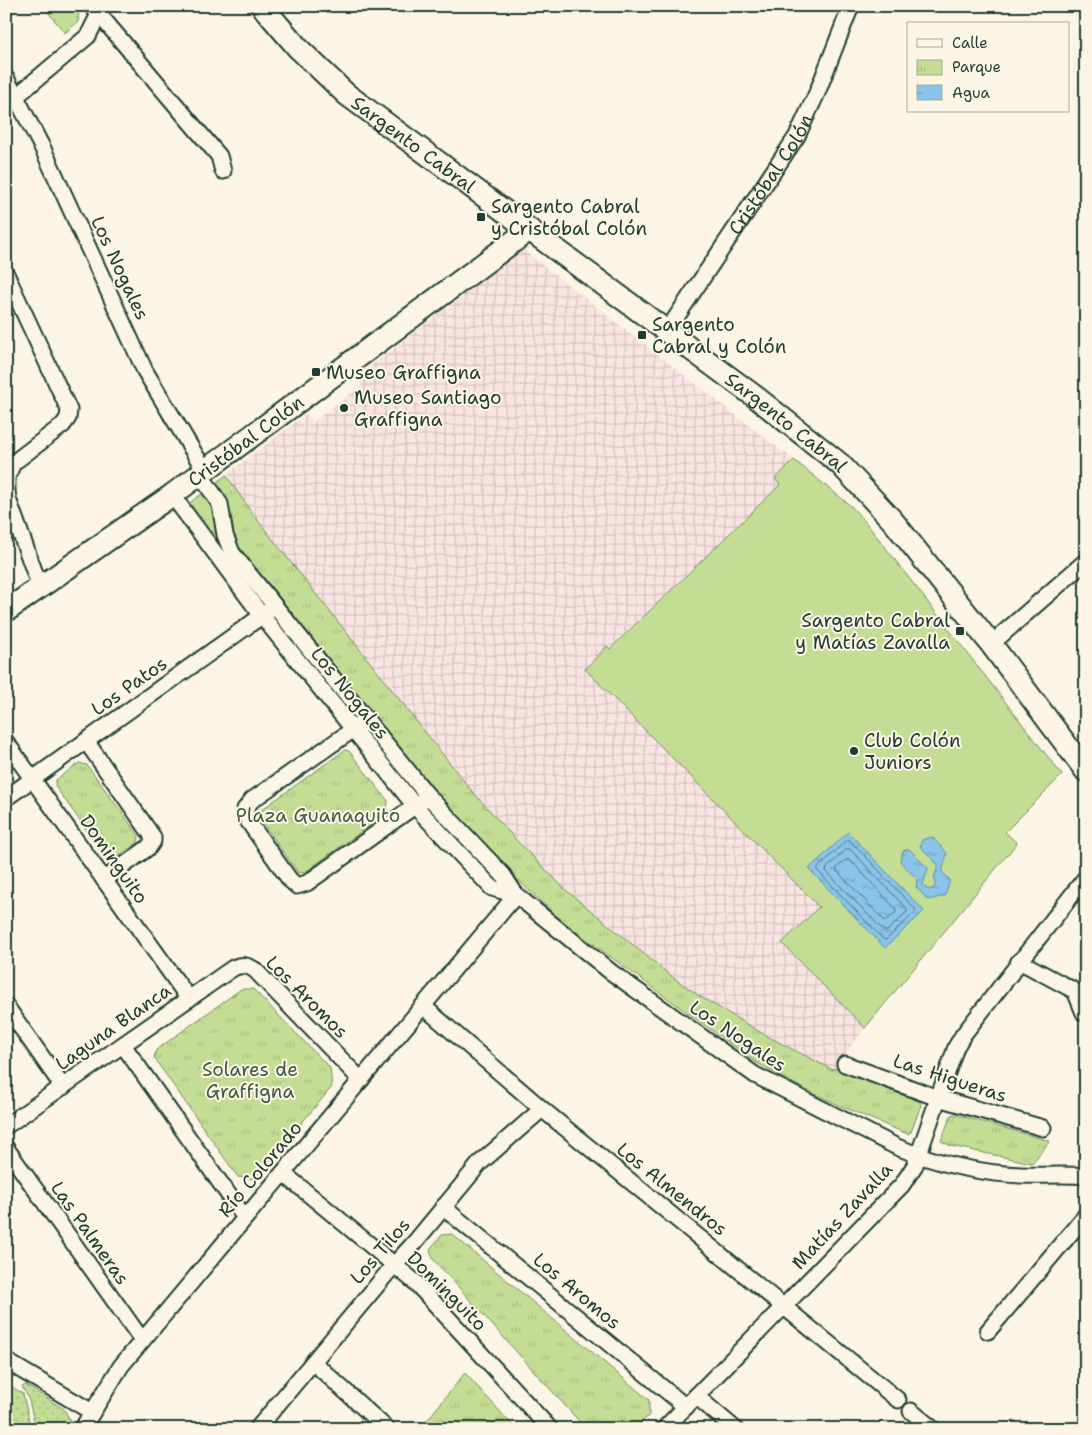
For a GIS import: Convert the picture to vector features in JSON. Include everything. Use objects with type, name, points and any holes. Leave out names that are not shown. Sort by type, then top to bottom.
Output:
[{"type":"main road","name":"Sargento Cabral","points":[[262,6],[298,48],[346,94],[757,398],[840,464],[893,520],[991,644],[1086,771]]},
{"type":"main road","name":"Cristóbal Colón","points":[[6,611],[172,495],[529,230]]},
{"type":"street","name":"Cristóbal Colón","points":[[667,331],[797,136],[818,93],[851,6]]},
{"type":"street","points":[[12,101],[88,36],[97,9]]},
{"type":"street","points":[[97,9],[219,156],[223,171]]},
{"type":"street","name":"Los Nogales","points":[[6,78],[12,101],[43,149],[145,371],[220,504],[225,535],[232,553],[428,796],[503,875],[516,895],[611,972],[755,1075],[897,1147],[918,1156],[985,1172],[1020,1175],[1086,1176]]},
{"type":"street","points":[[6,274],[69,410],[68,418],[63,425],[13,463],[7,477],[6,491],[8,499],[40,587]]},
{"type":"street","name":"Los Nogales","points":[[172,495],[262,616],[415,806],[492,888],[516,895]]},
{"type":"street","points":[[991,644],[1086,561]]},
{"type":"street","name":"Los Patos","points":[[6,798],[275,606]]},
{"type":"street","points":[[367,720],[252,800],[245,809],[248,821],[290,880],[297,886],[307,883],[428,796]]},
{"type":"street","points":[[86,741],[153,837],[149,847],[104,880]]},
{"type":"street","name":"Dominguito","points":[[6,742],[189,999]]},
{"type":"street","name":"Matías Zavalla","points":[[664,1429],[902,1186],[918,1156],[956,1047],[963,1035],[1086,877]]},
{"type":"street","name":"Río Colorado","points":[[82,1429],[120,1366],[516,895]]},
{"type":"street","points":[[1019,961],[1074,991],[1084,1013]]},
{"type":"street","name":"Laguna Blanca","points":[[6,1126],[233,968],[245,965]]},
{"type":"street","name":"Los Aromos","points":[[245,965],[255,970],[361,1080]]},
{"type":"street","points":[[6,1006],[63,1087]]},
{"type":"street","name":"Los Almendros","points":[[423,1006],[542,1109],[898,1400]]},
{"type":"street","points":[[123,1045],[245,1218]]},
{"type":"street","name":"Las Higueras","points":[[845,1064],[938,1098],[1043,1128]]},
{"type":"street","name":"Los Tilos","points":[[257,1429],[480,1163],[542,1109]]},
{"type":"street","name":"Las Palmeras","points":[[6,1148],[142,1340]]},
{"type":"street","name":"Dominguito","points":[[283,1173],[415,1282],[550,1429]]},
{"type":"street","name":"Los Aromos","points":[[443,1206],[686,1407]]},
{"type":"street","points":[[988,1331],[1086,1215]]},
{"type":"street","points":[[6,1361],[92,1412]]},
{"type":"street","points":[[313,1362],[387,1429]]},
{"type":"street","points":[[696,1396],[735,1429]]},
{"type":"street","points":[[911,1411],[933,1429]]},
{"type":"shaded area","points":[[523,250],[794,460],[775,479],[780,485],[609,649],[607,647],[585,669],[820,908],[782,943],[865,1028],[833,1070],[765,1035],[701,997],[671,976],[567,891],[518,842],[471,790],[252,513],[226,475],[306,414],[313,422],[362,385],[356,377]]},
{"type":"green space","points":[[43,6],[76,6],[79,9],[78,22],[65,33]]},
{"type":"green space","name":"Club Colón Juniors","points":[[794,460],[851,506],[867,524],[1062,775],[1005,832],[1017,843],[865,1028],[782,943],[819,907],[585,669],[607,646],[610,649],[780,485],[775,479]]},
{"type":"green space","points":[[226,475],[252,513],[471,790],[518,842],[567,891],[671,976],[701,997],[765,1035],[833,1070],[834,1068],[920,1102],[921,1105],[911,1132],[908,1134],[900,1131],[826,1099],[754,1061],[557,917],[501,864],[427,781],[236,543],[225,499],[216,483]]},
{"type":"green space","points":[[206,491],[263,600],[261,602],[188,504]]},
{"type":"green space","name":"Plaza Guanaquito","points":[[345,750],[349,751],[388,801],[387,811],[383,816],[305,872],[298,873],[260,819],[261,810]]},
{"type":"green space","points":[[79,763],[87,765],[139,836],[138,843],[114,859],[106,857],[55,786],[56,780]]},
{"type":"green space","name":"Solares de Graffigna","points":[[241,989],[253,989],[330,1068],[332,1087],[254,1179],[238,1177],[154,1058],[156,1050]]},
{"type":"green space","points":[[954,1114],[1050,1141],[1032,1163],[951,1146],[941,1141],[951,1115]]},
{"type":"green space","points":[[452,1234],[649,1400],[649,1415],[635,1429],[586,1429],[433,1259],[430,1249],[442,1235]]},
{"type":"green space","points":[[465,1373],[516,1429],[420,1429]]},
{"type":"green space","points":[[6,1383],[23,1394],[31,1429],[6,1429]]},
{"type":"green space","points":[[26,1385],[64,1409],[71,1422],[69,1429],[36,1429],[28,1397],[22,1387]]},
{"type":"water","points":[[848,832],[924,911],[885,948],[809,869]]},
{"type":"water","points":[[932,837],[947,853],[942,872],[950,880],[945,896],[928,900],[916,887],[917,879],[900,861],[903,851],[909,849],[928,868],[923,885],[928,890],[934,888],[936,881],[934,878],[938,865],[920,846],[922,840]]},
{"type":"place","name":"Sargento Cabral y Cristóbal Colón","points":[[481,217]]},
{"type":"place","name":"Sargento Cabral y Colón","points":[[642,335]]},
{"type":"place","name":"Museo Graffigna","points":[[316,372]]},
{"type":"place","name":"Museo Santiago Graffigna","points":[[344,408]]},
{"type":"place","name":"Sargento Cabral y Matías Zavalla","points":[[960,631]]},
{"type":"place","name":"Club Colón Juniors","points":[[854,751]]}]
